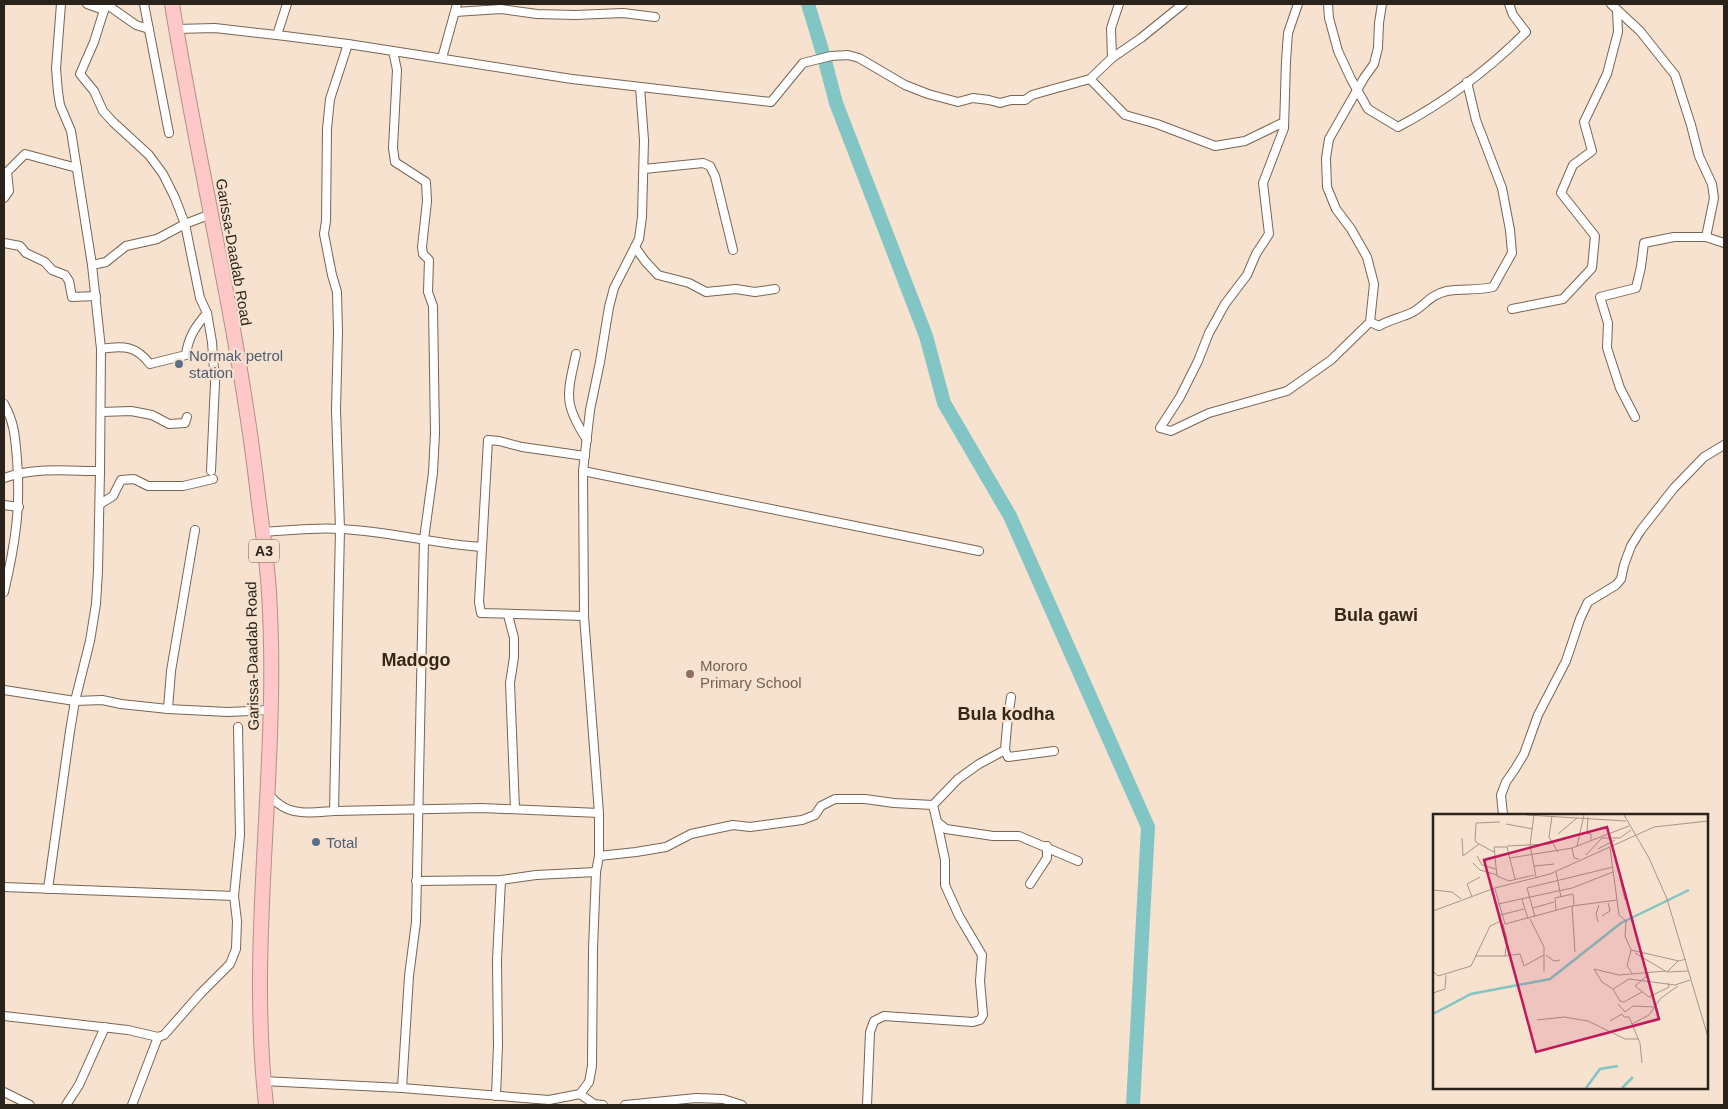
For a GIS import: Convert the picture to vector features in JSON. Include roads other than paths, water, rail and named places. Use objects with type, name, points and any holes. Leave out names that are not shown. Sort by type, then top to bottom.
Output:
[{"type":"highway","name":"Garissa-Daadab Road","points":[[172,4],[248,426],[269,598],[271,647],[270,710],[260,962],[263,1081],[266,1105]]},
{"type":"street","points":[[48,889],[75,701],[90,641],[96,604],[100,504],[101,349],[92,265],[71,131],[60,105],[58,92],[56,69],[61,4]]},
{"type":"street","points":[[87,4],[104,10]]},
{"type":"street","points":[[100,504],[113,496],[121,480],[134,479],[148,486],[184,486],[212,475],[215,383],[212,342],[207,313],[200,298],[185,224],[163,174],[149,155],[102,111],[94,91],[80,74],[94,42],[106,4],[136,25],[149,29]]},
{"type":"street","points":[[144,4],[169,133]]},
{"type":"street","points":[[277,35],[287,4]]},
{"type":"street","points":[[1112,58],[1111,28],[1119,4]]},
{"type":"street","points":[[176,29],[215,28],[277,35],[442,58],[503,69],[771,102],[803,63],[819,58],[839,56],[859,58],[905,84],[928,94],[958,102],[973,98],[1000,103],[1011,100],[1025,100],[1032,95],[1090,79],[1112,58],[1141,38],[1183,4]]},
{"type":"street","points":[[1298,4],[1288,33],[1284,128],[1263,183],[1269,234],[1256,254],[1247,275],[1225,304],[1208,333],[1198,362],[1180,397],[1160,428],[1171,431],[1209,413],[1287,391],[1331,360],[1370,322],[1374,284],[1366,257],[1351,229],[1336,209],[1327,187],[1326,158],[1329,139],[1374,64],[1378,48],[1382,4]]},
{"type":"street","points":[[1328,4],[1329,18],[1338,51],[1351,79],[1368,109],[1398,128],[1425,113],[1467,82],[1503,55],[1526,32],[1513,15],[1509,4]]},
{"type":"street","points":[[1614,7],[1640,31],[1675,75],[1699,156],[1712,184],[1714,198],[1706,237]]},
{"type":"street","points":[[1512,309],[1563,299],[1592,268],[1595,236],[1561,193],[1573,165],[1592,151],[1584,122],[1607,74],[1618,32],[1614,7]]},
{"type":"street","points":[[442,58],[456,8],[502,9],[537,14],[623,13],[656,17]]},
{"type":"street","points":[[334,810],[340,528],[336,410],[338,332],[337,292],[324,234],[330,99],[348,44]]},
{"type":"street","points":[[393,51],[397,70],[392,148],[395,162],[426,182],[427,202],[422,247],[423,254],[429,260],[428,292],[432,306],[435,433],[433,473],[424,539],[416,922],[409,976],[402,1088]]},
{"type":"street","points":[[1090,79],[1125,115],[1157,124],[1215,146],[1245,141],[1284,122]]},
{"type":"street","points":[[1370,322],[1379,326],[1390,319],[1410,313],[1421,307],[1431,297],[1447,291],[1493,288],[1512,253],[1510,230],[1502,188],[1476,120],[1467,82]]},
{"type":"street","points":[[263,1081],[402,1088],[496,1096],[549,1103],[580,1094],[589,1082],[592,1066],[599,813],[584,616],[584,471],[590,410],[609,306],[614,288],[639,239],[644,169],[640,87]]},
{"type":"street","points":[[4,198],[7,172],[25,154],[77,168]]},
{"type":"street","points":[[644,169],[703,163],[710,166],[715,176],[733,250]]},
{"type":"street","points":[[92,265],[106,262],[126,246],[157,239],[185,224],[211,214]]},
{"type":"street","points":[[1635,417],[1620,388],[1607,348],[1608,323],[1600,297],[1636,288],[1644,243],[1674,237],[1706,237],[1724,243]]},
{"type":"street","points":[[4,243],[20,246],[26,253],[45,262],[52,270],[65,275],[70,281],[72,296],[96,296]]},
{"type":"street","points":[[635,247],[658,275],[689,283],[706,292],[736,289],[755,292],[775,289]]},
{"type":"street","points":[[101,349],[125,347],[142,354],[150,364],[186,355],[187,344],[193,331],[207,313]]},
{"type":"street","points":[[576,354],[568,389],[569,406],[575,421],[587,440]]},
{"type":"street","points":[[4,404],[16,434],[19,507],[17,531],[4,592]]},
{"type":"street","points":[[101,412],[131,411],[152,415],[169,424],[185,423],[187,417]]},
{"type":"street","points":[[584,616],[481,613],[479,602],[488,440],[585,456]]},
{"type":"street","points":[[1503,814],[1501,795],[1506,782],[1524,754],[1538,715],[1566,661],[1588,602],[1616,585],[1621,579],[1624,564],[1640,530],[1674,488],[1704,457],[1724,445]]},
{"type":"street","points":[[4,478],[18,473],[41,470],[100,471]]},
{"type":"street","points":[[584,471],[979,551]]},
{"type":"street","points":[[4,505],[19,507]]},
{"type":"street","points":[[262,532],[340,528],[424,539],[453,545],[482,547]]},
{"type":"street","points":[[168,709],[171,671],[195,530]]},
{"type":"street","points":[[508,615],[514,638],[514,657],[510,683],[515,809]]},
{"type":"street","points":[[4,690],[75,701],[102,700],[168,709],[228,712],[270,710]]},
{"type":"street","points":[[1011,697],[1007,726],[1006,750],[1008,757],[1054,751]]},
{"type":"street","points":[[4,1016],[128,1030],[158,1037],[164,1035],[200,994],[230,964],[236,949],[238,932],[234,896],[240,835],[238,727]]},
{"type":"street","points":[[933,806],[958,779],[979,764],[1006,750]]},
{"type":"street","points":[[267,792],[279,805],[290,810],[304,812],[419,808],[515,809],[599,813]]},
{"type":"street","points":[[599,856],[666,847],[691,834],[733,825],[750,826],[802,820],[815,814],[821,806],[835,799],[865,799],[933,806]]},
{"type":"street","points":[[867,1105],[870,1032],[874,1021],[884,1016],[974,1022],[980,1020],[983,1015],[980,981],[982,955],[959,916],[945,885],[945,860],[933,806]]},
{"type":"street","points":[[937,822],[946,829],[955,832],[993,836],[1019,836],[1078,860]]},
{"type":"street","points":[[1030,884],[1046,858],[1047,846]]},
{"type":"street","points":[[416,880],[501,880],[536,874],[596,872]]},
{"type":"street","points":[[496,1096],[498,1045],[497,960],[501,880]]},
{"type":"street","points":[[4,887],[234,896]]},
{"type":"street","points":[[66,1105],[79,1085],[105,1027]]},
{"type":"street","points":[[132,1105],[158,1037]]},
{"type":"street","points":[[4,1092],[30,1105]]},
{"type":"street","points":[[580,1094],[594,1104],[603,1105]]},
{"type":"street","points":[[625,1105],[696,1098],[723,1099],[742,1105]]},
{"type":"waterway","points":[[808,4],[836,103],[926,336],[944,403],[1010,516],[1148,827],[1133,1105]]},
{"type":"place","name":"Normak petrol station","points":[[179,364]]},
{"type":"place","name":"Mororo Primary School","points":[[690,674]]},
{"type":"place","name":"Total","points":[[316,842]]},
{"type":"district","name":"Bula gawi","points":[[1376,615]]},
{"type":"district","name":"Madogo","points":[[416,660]]},
{"type":"district","name":"Bula kodha","points":[[1006,714]]}]
